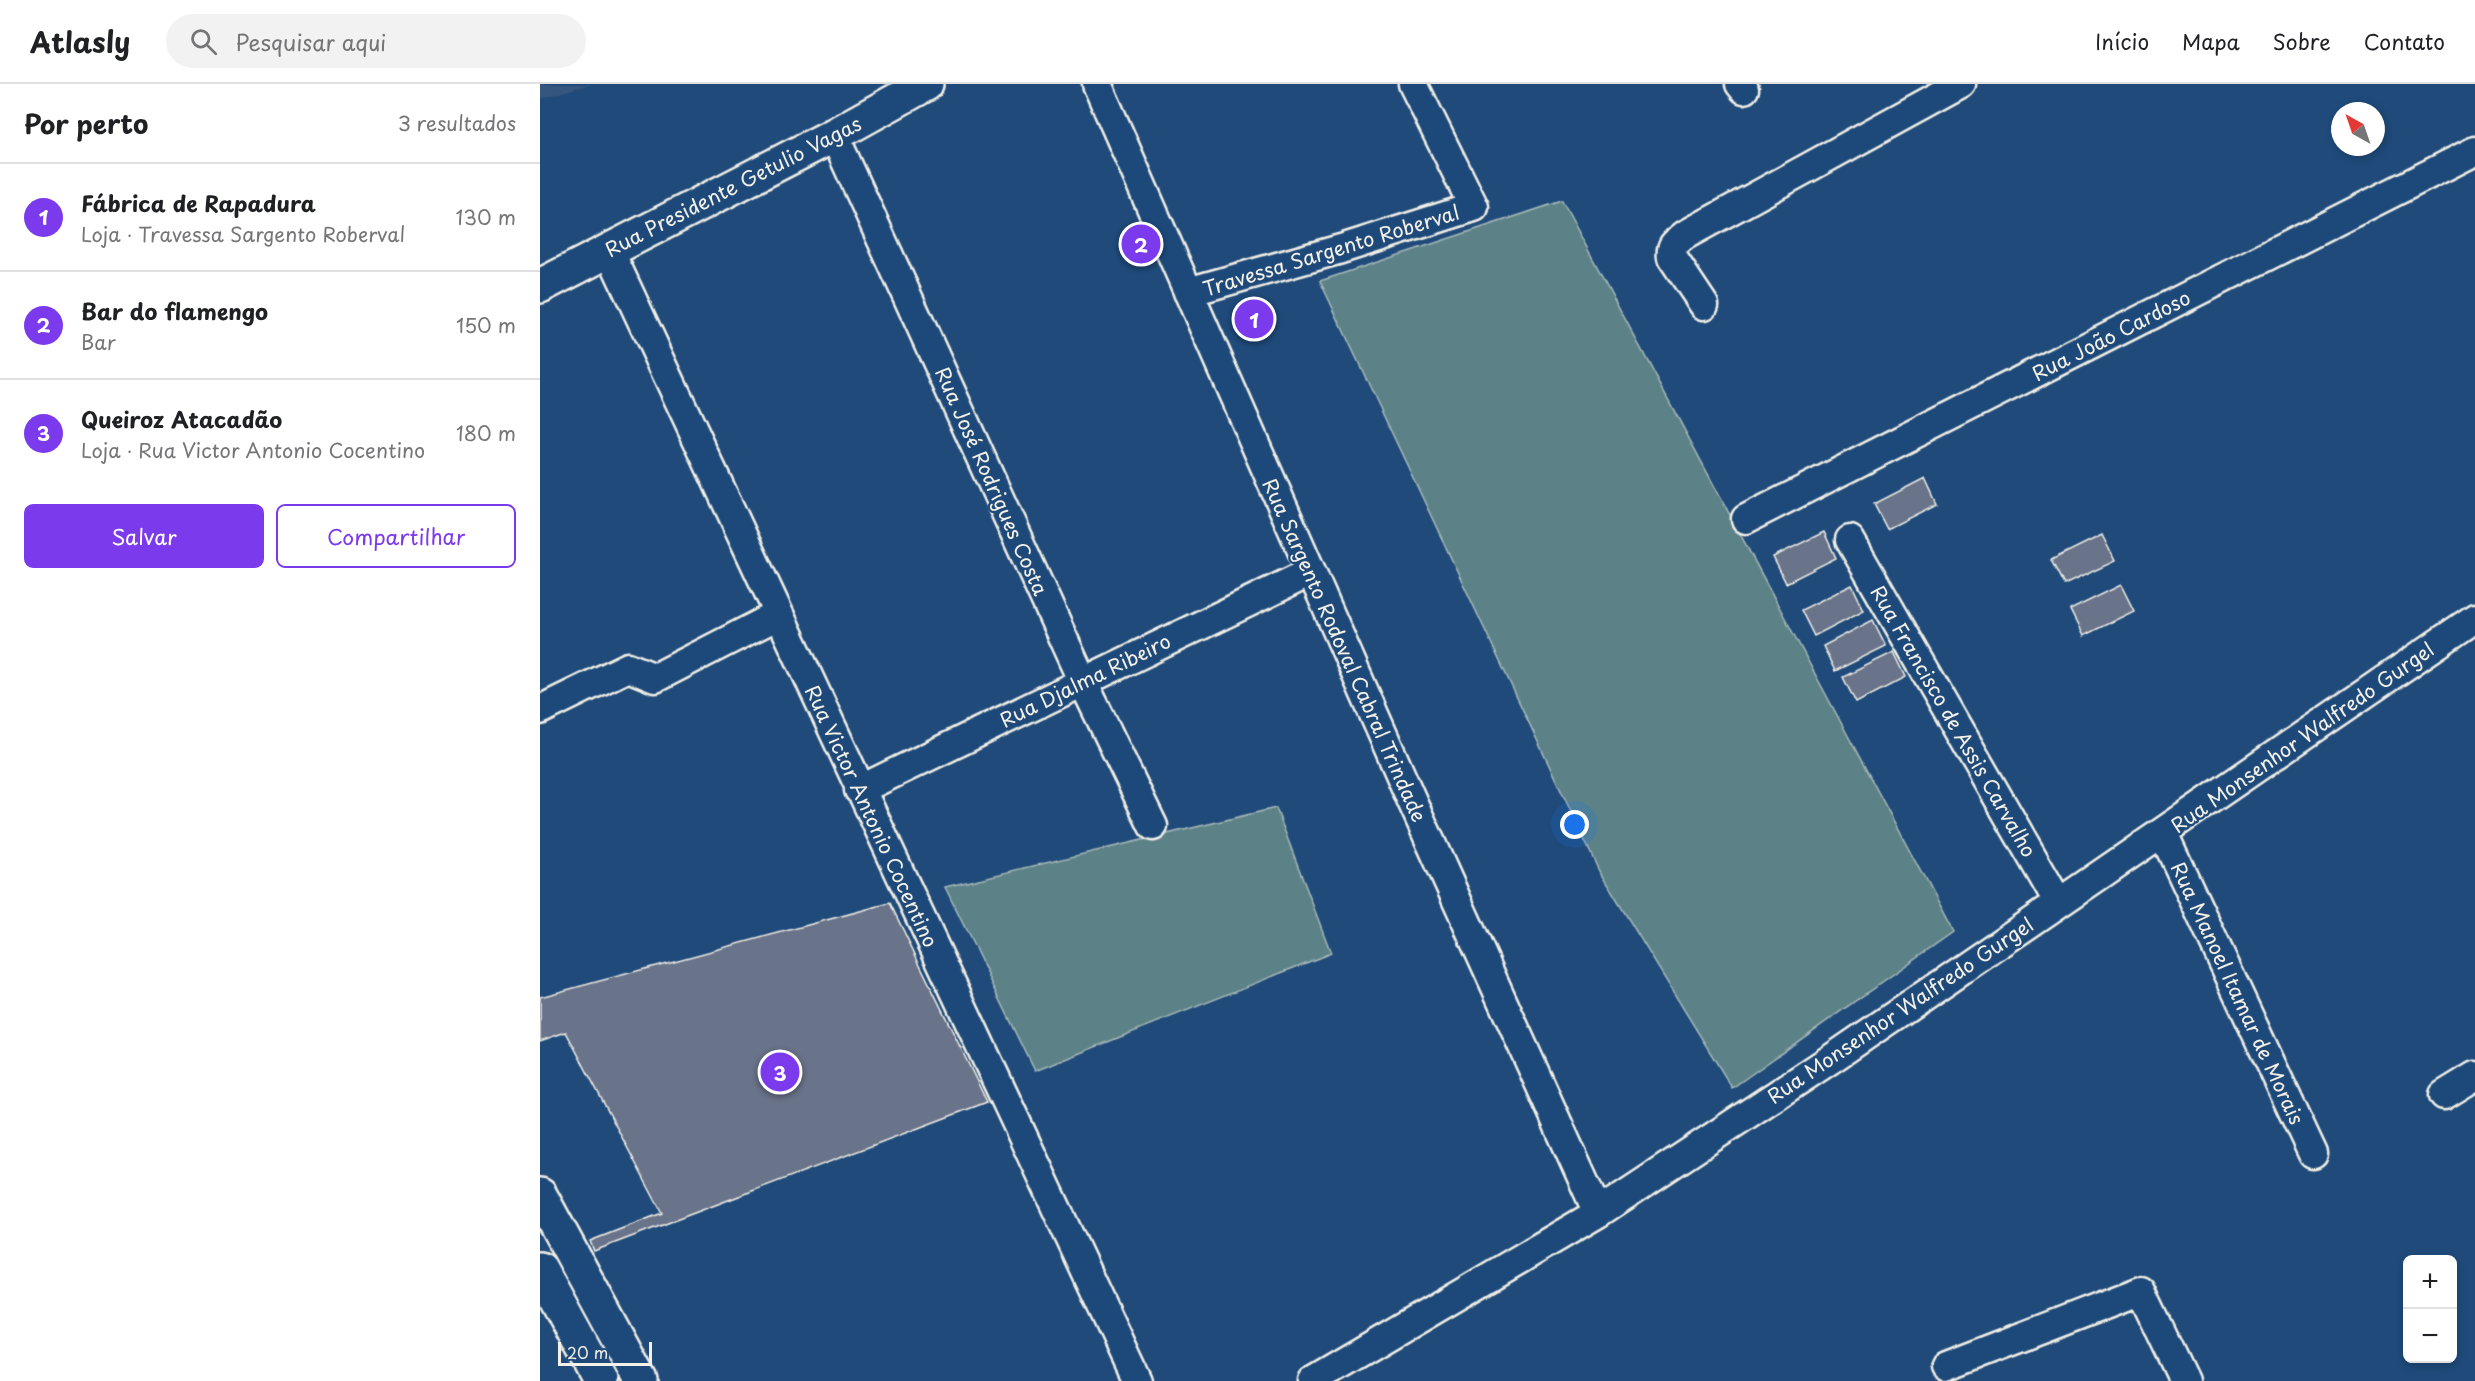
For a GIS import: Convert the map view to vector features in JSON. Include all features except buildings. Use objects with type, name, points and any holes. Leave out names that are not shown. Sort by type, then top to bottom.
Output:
[{"type":"street","name":"Rua Presidente Getulio Vagas","points":[[540,286],[834,135],[926,84]]},
{"type":"street","name":"Rua Sargento Rodoval Cabral Trindade","points":[[1097,84],[1412,801],[1598,1213]]},
{"type":"street","name":"Travessa Sargento Roberval","points":[[1188,292],[1341,249],[1474,207],[1413,84]]},
{"type":"street","points":[[1704,305],[1672,257],[1671,249],[1675,242],[1961,84]]},
{"type":"street","name":"Rua José Rodrigues Costa","points":[[834,135],[1082,680],[1153,826]]},
{"type":"street","name":"Rua João Cardoso","points":[[1746,519],[2475,151]]},
{"type":"street","name":"Rua Victor Antonio Cocentino","points":[[609,250],[859,790],[1137,1381]]},
{"type":"street","name":"Rua Francisco de Assis Carvalho","points":[[1850,540],[2058,902]]},
{"type":"street","name":"Rua Djalma Ribeiro","points":[[859,790],[1082,680],[1311,572]]},
{"type":"street","points":[[540,710],[628,667],[655,678],[778,615]]},
{"type":"street","name":"Rua Monsenhor Walfredo Gurgel","points":[[1313,1381],[1598,1213],[1834,1057],[2475,618]]},
{"type":"street","name":"Rua Manoel Itamar de Morais","points":[[2163,833],[2313,1154]]},
{"type":"street","points":[[2444,1095],[2475,1076]]},
{"type":"street","points":[[540,1195],[554,1254],[641,1381]]},
{"type":"street","points":[[540,1269],[601,1381]]},
{"type":"street","points":[[1946,1366],[2141,1291],[2184,1381]]},
{"type":"shaded area","points":[[540,84],[590,84],[540,99]]},
{"type":"green space","points":[[1562,201],[1953,932],[1732,1088],[1599,871],[1320,281]]},
{"type":"green space","points":[[1276,808],[1331,953],[1035,1071],[945,887]]},
{"type":"place","name":"Bar do flamengo","points":[[1141,244]]},
{"type":"place","name":"Fábrica de Rapadura","points":[[1254,319]]},
{"type":"place","name":"Queiroz Atacadão","points":[[780,1072]]}]
